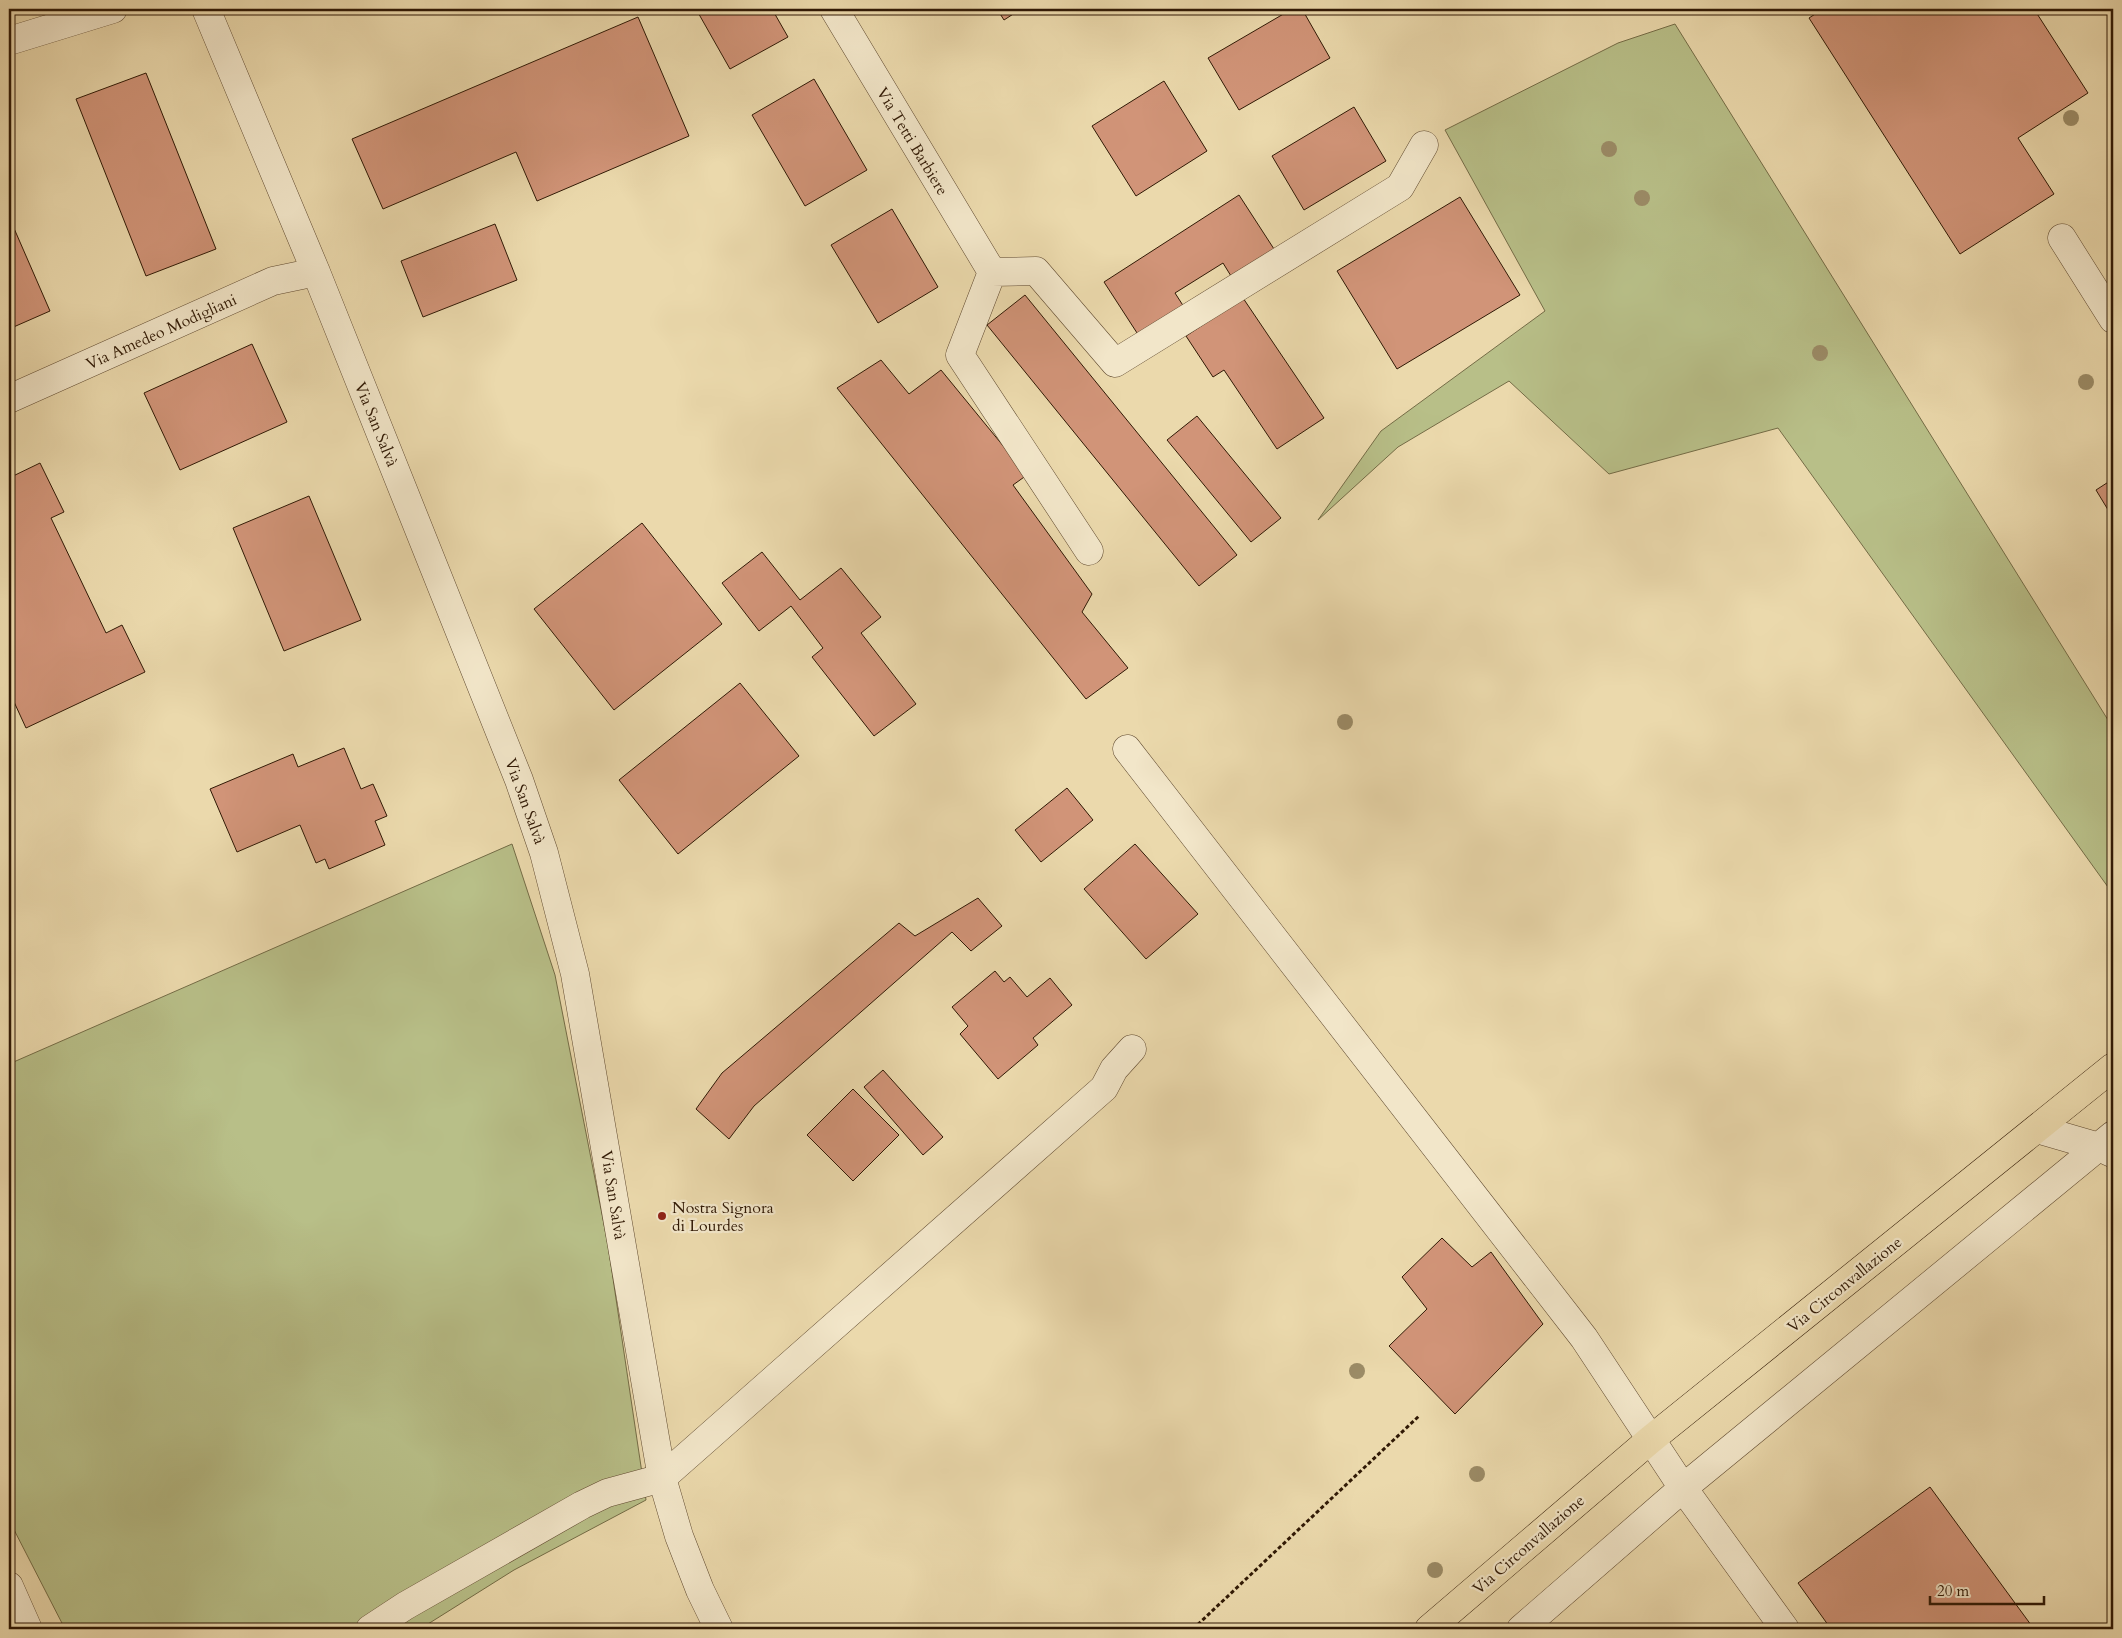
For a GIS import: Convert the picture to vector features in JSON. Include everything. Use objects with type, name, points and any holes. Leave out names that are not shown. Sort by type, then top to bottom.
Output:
[{"type":"main road","name":"Via Circonvallazione","points":[[1429,1629],[1650,1440],[2113,1067]]},
{"type":"street","points":[[9,41],[113,9]]},
{"type":"street","name":"Via San Salvà","points":[[206,9],[316,272],[520,780],[544,853],[575,974],[662,1478],[679,1536],[700,1590],[720,1629]]},
{"type":"street","name":"Via Tetti Barbiere","points":[[834,9],[992,272]]},
{"type":"street","points":[[1089,551],[960,355],[992,272],[1036,272],[1115,364],[1400,187],[1424,145]]},
{"type":"street","points":[[2062,238],[2113,319]]},
{"type":"street","name":"Via Amedeo Modigliani","points":[[9,399],[273,282],[316,272]]},
{"type":"street","points":[[1127,749],[1584,1338],[1683,1488],[1785,1629]]},
{"type":"street","points":[[370,1629],[404,1606],[582,1505],[607,1493],[662,1478],[1104,1088],[1114,1069],[1132,1049]]},
{"type":"street","points":[[2037,1129],[2108,1145]]},
{"type":"street","points":[[1521,1629],[1683,1488],[2108,1145]]},
{"type":"street","points":[[9,1586],[28,1629]]},
{"type":"path","points":[[1193,1629],[1419,1416]]},
{"type":"green space","points":[[1675,24],[2113,728],[2113,894],[1778,428],[1609,474],[1509,381],[1398,447],[1318,520],[1381,431],[1545,311],[1445,130],[1618,43]]},
{"type":"green space","points":[[512,844],[555,975],[608,1245],[646,1500],[514,1570],[420,1629],[65,1629],[9,1520],[9,1064]]},
{"type":"building","points":[[696,9],[772,9],[788,37],[730,69]]},
{"type":"building","points":[[997,9],[1021,9],[1004,20]]},
{"type":"building","points":[[1292,9],[1302,9],[1330,58],[1239,110],[1208,58]]},
{"type":"building","points":[[1823,9],[2034,9],[2088,93],[2018,138],[2054,194],[1960,254],[1809,18]]},
{"type":"building","points":[[638,17],[689,136],[537,201],[516,152],[383,209],[352,139]]},
{"type":"building","points":[[146,73],[216,249],[146,276],[76,99]]},
{"type":"building","points":[[814,79],[867,170],[805,206],[752,115]]},
{"type":"building","points":[[1164,81],[1207,151],[1136,196],[1092,126]]},
{"type":"building","points":[[1354,107],[1386,161],[1304,210],[1272,156]]},
{"type":"building","points":[[1239,195],[1274,249],[1231,276],[1223,263],[1175,293],[1184,307],[1139,336],[1104,282]]},
{"type":"building","points":[[1460,197],[1520,295],[1397,369],[1337,271]]},
{"type":"building","points":[[892,209],[938,287],[878,323],[831,245]]},
{"type":"building","points":[[495,224],[517,280],[423,317],[401,261]]},
{"type":"building","points":[[13,226],[50,311],[9,329],[9,227]]},
{"type":"building","points":[[1025,295],[1237,555],[1199,586],[987,325]]},
{"type":"building","points":[[1243,298],[1324,418],[1277,449],[1224,370],[1213,377],[1186,336]]},
{"type":"building","points":[[252,344],[287,422],[180,470],[144,393]]},
{"type":"building","points":[[881,360],[909,394],[941,370],[1027,475],[1013,485],[1092,594],[1082,612],[1128,668],[1086,699],[837,388]]},
{"type":"building","points":[[1197,416],[1281,518],[1251,542],[1167,440]]},
{"type":"building","points":[[40,463],[64,512],[51,518],[106,633],[122,625],[145,672],[26,728],[9,691],[9,478]]},
{"type":"building","points":[[2113,479],[2113,518],[2096,490]]},
{"type":"building","points":[[309,496],[361,620],[284,651],[233,528]]},
{"type":"building","points":[[642,523],[722,624],[614,710],[534,609]]},
{"type":"building","points":[[762,552],[800,600],[841,568],[881,617],[861,633],[916,704],[874,736],[812,657],[823,648],[791,606],[759,631],[722,583]]},
{"type":"building","points":[[740,683],[799,756],[678,854],[619,780]]},
{"type":"building","points":[[344,748],[361,789],[373,784],[387,816],[375,821],[385,845],[329,869],[325,859],[316,863],[300,825],[237,852],[210,789],[293,754],[298,767]]},
{"type":"building","points":[[1067,788],[1093,820],[1041,862],[1015,830]]},
{"type":"building","points":[[1135,844],[1198,914],[1146,959],[1084,889]]},
{"type":"building","points":[[978,898],[1002,926],[971,951],[952,932],[754,1106],[729,1139],[696,1109],[722,1073],[899,923],[915,936]]},
{"type":"building","points":[[995,971],[1004,982],[1010,977],[1027,997],[1050,978],[1072,1005],[1033,1038],[1038,1045],[998,1079],[960,1034],[968,1026],[952,1007]]},
{"type":"building","points":[[883,1070],[943,1137],[923,1155],[864,1087]]},
{"type":"building","points":[[853,1089],[899,1135],[853,1181],[807,1135]]},
{"type":"building","points":[[1442,1238],[1472,1267],[1491,1252],[1543,1324],[1455,1414],[1389,1346],[1427,1309],[1402,1277]]},
{"type":"building","points":[[1930,1487],[2034,1629],[1831,1629],[1798,1583]]},
{"type":"place","name":"Nostra Signora di Lourdes","points":[[662,1216]]}]
